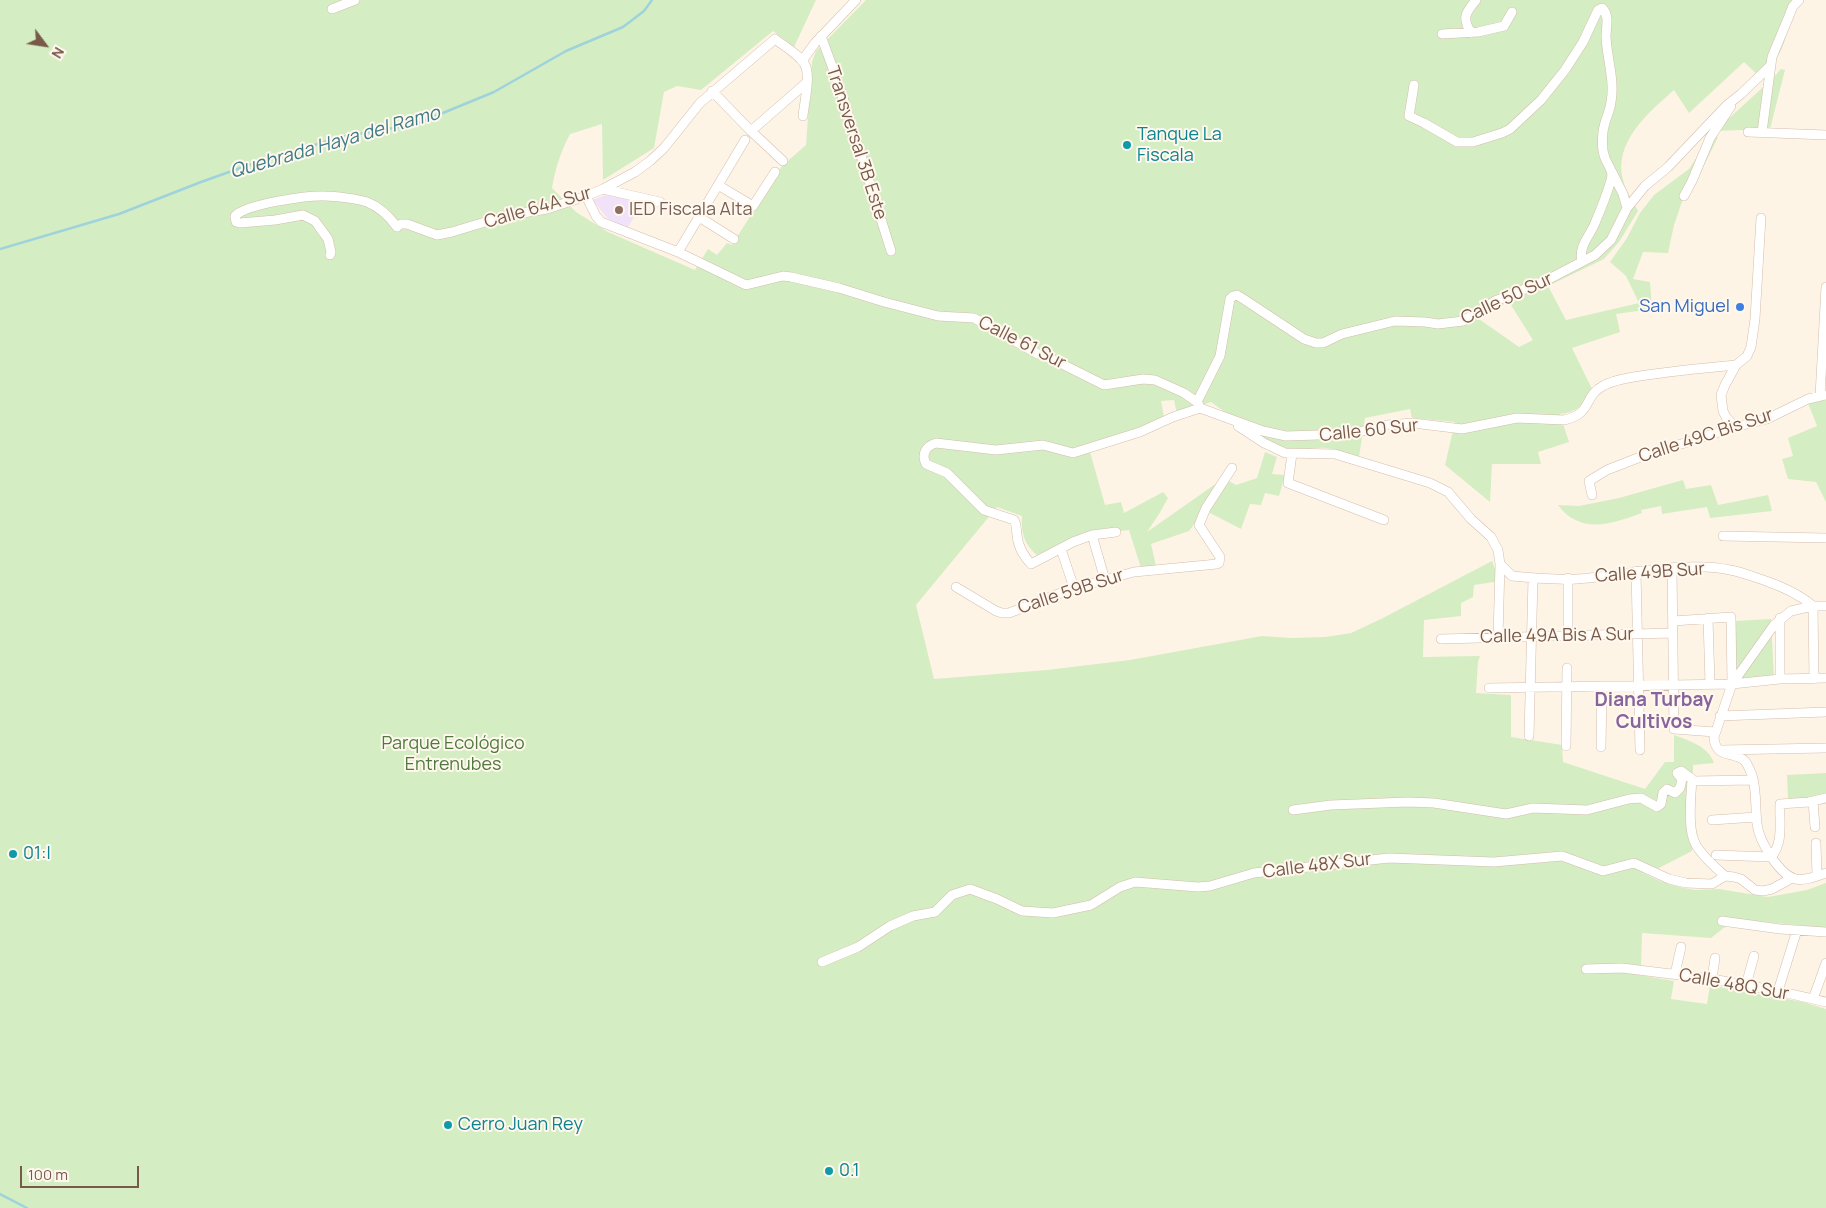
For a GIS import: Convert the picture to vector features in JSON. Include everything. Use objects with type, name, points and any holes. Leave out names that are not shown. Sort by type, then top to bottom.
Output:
[{"type":"street","points":[[332,9],[355,0]]},
{"type":"street","points":[[803,116],[807,79],[805,65],[802,61],[821,36],[856,0]]},
{"type":"street","points":[[1471,33],[1465,22],[1466,14],[1476,0]]},
{"type":"street","points":[[1762,132],[1772,56],[1788,16],[1793,6],[1799,0]]},
{"type":"street","points":[[1414,85],[1409,111],[1410,117],[1457,142],[1473,142],[1497,136],[1510,129],[1541,100],[1565,70],[1583,42],[1598,10],[1602,8],[1607,14],[1606,38],[1612,84],[1611,102],[1602,140],[1605,158],[1623,194],[1627,208]]},
{"type":"street","points":[[1442,34],[1471,33],[1504,26],[1512,12]]},
{"type":"street","name":"Transversal 3B Este","points":[[821,36],[839,85],[891,251]]},
{"type":"street","name":"Calle 64A Sur","points":[[330,256],[328,239],[315,222],[303,215],[240,223],[236,222],[236,216],[244,210],[272,203],[302,197],[326,196],[366,202],[382,210],[397,226],[406,224],[437,235],[470,228],[504,216],[547,209],[603,189],[634,172],[658,155],[712,90],[775,39],[802,61]]},
{"type":"street","points":[[1606,256],[1607,244],[1618,228],[1627,208],[1645,186],[1677,158],[1726,105],[1770,66]]},
{"type":"street","points":[[751,131],[807,79]]},
{"type":"street","points":[[712,90],[783,161]]},
{"type":"street","points":[[1684,196],[1714,132],[1737,97]]},
{"type":"street","points":[[1748,132],[1826,135]]},
{"type":"street","points":[[586,196],[601,222],[678,252],[745,140]]},
{"type":"street","points":[[1582,262],[1580,254],[1595,225],[1611,178],[1611,168]]},
{"type":"street","points":[[718,185],[753,206],[775,172]]},
{"type":"street","points":[[603,189],[660,202]]},
{"type":"street","points":[[699,217],[734,239]]},
{"type":"street","points":[[1735,426],[1726,418],[1721,395],[1736,365],[1750,352],[1754,329],[1761,218]]},
{"type":"street","name":"Calle 50 Sur","points":[[1199,405],[1218,363],[1230,299],[1236,295],[1304,339],[1323,343],[1342,334],[1395,321],[1438,324],[1458,323],[1495,301],[1547,280],[1582,262],[1607,244]]},
{"type":"street","name":"Calle 61 Sur","points":[[678,252],[746,285],[783,276],[791,277],[839,288],[938,316],[974,318],[1036,353],[1104,385],[1149,379],[1175,388],[1199,405]]},
{"type":"street","points":[[1823,396],[1826,287]]},
{"type":"street","name":"Calle 60 Sur","points":[[1199,405],[1263,431],[1286,436],[1351,434],[1387,425],[1414,423],[1462,429],[1517,418],[1558,420],[1571,418],[1583,412],[1593,394],[1604,385],[1661,373],[1736,365]]},
{"type":"street","name":"Calle 49C Bis Sur","points":[[1592,495],[1589,481],[1607,470],[1643,456],[1735,426],[1767,419],[1799,402],[1823,396]]},
{"type":"street","points":[[1116,532],[1092,535],[1061,548],[1031,564],[1022,553],[1014,520],[984,510],[946,472],[928,466],[924,458],[926,448],[936,443],[996,450],[1043,445],[1073,454],[1140,432],[1199,405]]},
{"type":"street","points":[[1225,417],[1273,448],[1285,453],[1335,454],[1430,483],[1448,492],[1496,544],[1500,564],[1498,638]]},
{"type":"street","points":[[1292,454],[1288,483],[1384,520]]},
{"type":"street","name":"Calle 59B Sur","points":[[956,587],[996,611],[1009,613],[1074,588],[1134,572],[1219,563],[1220,559],[1199,524],[1206,508],[1232,468]]},
{"type":"street","points":[[1092,535],[1105,580]]},
{"type":"street","points":[[1723,536],[1826,538]]},
{"type":"street","points":[[1061,548],[1074,588]]},
{"type":"street","name":"Calle 49B Sur","points":[[1500,564],[1512,576],[1533,578],[1604,576],[1672,568],[1700,567],[1729,570],[1779,586],[1797,594],[1813,606]]},
{"type":"street","points":[[1672,568],[1674,729],[1715,732]]},
{"type":"street","points":[[1636,571],[1640,750]]},
{"type":"street","points":[[1529,736],[1533,578]]},
{"type":"street","points":[[1568,578],[1568,636]]},
{"type":"street","points":[[1813,606],[1814,679]]},
{"type":"street","points":[[1816,843],[1822,874],[1801,880],[1792,878],[1781,870],[1761,838],[1756,817],[1754,780],[1749,767],[1744,760],[1718,750],[1714,742],[1715,732],[1732,684],[1780,618],[1797,609],[1826,606]]},
{"type":"street","points":[[1673,621],[1731,617],[1732,684]]},
{"type":"street","points":[[1708,618],[1710,684]]},
{"type":"street","points":[[1780,618],[1780,679]]},
{"type":"street","name":"Calle 49A Bis A Sur","points":[[1441,640],[1673,634]]},
{"type":"street","points":[[1566,746],[1567,668]]},
{"type":"street","points":[[1489,688],[1732,684],[1780,679],[1826,678]]},
{"type":"street","points":[[1601,747],[1602,686]]},
{"type":"street","points":[[1720,716],[1826,712]]},
{"type":"street","points":[[1718,750],[1826,748]]},
{"type":"street","points":[[1293,810],[1331,805],[1408,802],[1434,803],[1506,814],[1533,808],[1587,810],[1629,799],[1641,798],[1657,807],[1661,804],[1663,793],[1667,789],[1675,793],[1680,788],[1682,781],[1678,772],[1682,772],[1692,780],[1754,780]]},
{"type":"street","points":[[1692,780],[1691,822],[1694,842],[1710,863],[1725,876],[1742,879],[1755,890],[1763,891],[1792,878]]},
{"type":"street","points":[[1716,855],[1772,856],[1776,852],[1779,843],[1780,804],[1826,798]]},
{"type":"street","points":[[1813,801],[1815,827]]},
{"type":"street","points":[[1712,820],[1756,817]]},
{"type":"street","name":"Calle 48X Sur","points":[[822,962],[858,947],[890,926],[913,916],[935,912],[952,895],[970,888],[990,895],[1022,911],[1053,913],[1091,905],[1120,887],[1135,882],[1198,887],[1210,886],[1254,873],[1389,858],[1494,862],[1562,856],[1603,871],[1634,863],[1669,879],[1686,883],[1712,884],[1725,876]]},
{"type":"street","points":[[1722,921],[1780,929],[1826,932]]},
{"type":"street","points":[[1778,991],[1797,930]]},
{"type":"street","points":[[1675,974],[1681,947]]},
{"type":"street","points":[[1746,984],[1754,956]]},
{"type":"street","points":[[1712,979],[1715,958]]},
{"type":"street","points":[[1813,999],[1826,963]]},
{"type":"street","name":"Calle 48Q Sur","points":[[1586,969],[1620,968],[1712,979],[1746,984],[1826,1002]]},
{"type":"shaded area","name":"IED Fiscala Alta","points":[[610,193],[642,203],[627,229],[607,218],[593,200]]},
{"type":"green space","name":"Parque Ecológico Entrenubes","points":[[0,0],[816,0],[794,47],[773,31],[701,90],[677,86],[664,92],[654,148],[603,180],[602,124],[570,134],[564,147],[552,188],[576,212],[608,232],[695,270],[708,249],[717,255],[727,243],[732,245],[782,166],[806,145],[812,62],[816,51],[866,0],[1802,0],[1792,17],[1780,52],[1761,78],[1744,62],[1689,113],[1674,90],[1635,129],[1623,153],[1621,166],[1627,192],[1638,211],[1619,242],[1604,259],[1548,286],[1566,320],[1639,303],[1626,276],[1610,262],[1627,238],[1640,213],[1654,195],[1689,169],[1710,137],[1718,137],[1694,186],[1684,196],[1674,225],[1668,253],[1643,252],[1633,279],[1650,282],[1652,309],[1616,314],[1620,332],[1572,348],[1592,389],[1580,406],[1572,411],[1560,414],[1569,442],[1538,452],[1541,464],[1492,464],[1490,502],[1445,465],[1455,422],[1412,418],[1410,409],[1365,418],[1359,457],[1338,450],[1321,448],[1299,450],[1282,446],[1250,429],[1211,402],[1177,414],[1174,400],[1161,401],[1164,417],[1137,430],[1088,445],[1105,505],[1121,502],[1124,513],[1163,492],[1168,498],[1147,532],[1224,478],[1236,485],[1257,478],[1265,452],[1277,457],[1272,474],[1285,475],[1279,496],[1265,493],[1261,505],[1250,504],[1241,529],[1210,513],[1206,508],[1189,531],[1151,544],[1156,566],[1141,568],[1129,530],[1091,534],[1037,555],[1024,538],[1022,516],[997,507],[916,605],[934,679],[1047,670],[1130,660],[1262,636],[1291,638],[1326,637],[1351,633],[1492,561],[1500,581],[1474,585],[1473,597],[1461,603],[1461,616],[1424,620],[1423,657],[1480,656],[1476,693],[1511,695],[1511,737],[1562,745],[1563,762],[1645,789],[1665,762],[1674,762],[1674,735],[1703,748],[1714,763],[1693,765],[1692,851],[1657,869],[1644,864],[1643,873],[1660,881],[1695,890],[1719,889],[1768,897],[1807,890],[1826,883],[1826,928],[1735,919],[1711,938],[1642,933],[1641,970],[1639,975],[1674,981],[1671,999],[1707,1004],[1710,985],[1803,1002],[1826,1009],[1826,1208],[0,1208]],"holes":[[[1509,302],[1533,340],[1519,347],[1479,319]]]},
{"type":"green space","points":[[1781,69],[1785,70],[1770,129],[1715,131],[1772,79]]},
{"type":"green space","points":[[1826,400],[1826,502],[1816,482],[1788,479],[1782,459],[1793,456],[1788,438],[1817,426],[1808,403]]},
{"type":"green space","points":[[1683,480],[1686,489],[1711,485],[1718,505],[1768,495],[1772,511],[1710,518],[1707,507],[1662,514],[1661,506],[1641,510],[1642,513],[1619,521],[1586,524],[1567,514],[1558,505],[1579,506],[1619,498]]},
{"type":"green space","points":[[1771,619],[1774,679],[1736,681],[1734,621]]},
{"type":"green space","points":[[1826,773],[1826,795],[1788,800],[1787,775]]},
{"type":"waterway","name":"Quebrada Haya del Ramo","points":[[0,249],[119,214],[263,160],[342,137],[416,124],[494,92],[566,51],[623,27],[644,11],[652,0]]},
{"type":"waterway","points":[[0,1194],[27,1208]]},
{"type":"place","name":"Tanque La Fiscala","points":[[1127,145]]},
{"type":"place","name":"IED Fiscala Alta","points":[[619,210]]},
{"type":"place","name":"San Miguel","points":[[1740,307]]},
{"type":"place","name":"01:I","points":[[13,854]]},
{"type":"place","name":"Cerro Juan Rey","points":[[448,1125]]},
{"type":"place","name":"0.1","points":[[829,1171]]},
{"type":"district","name":"Diana Turbay Cultivos","points":[[1654,712]]}]
